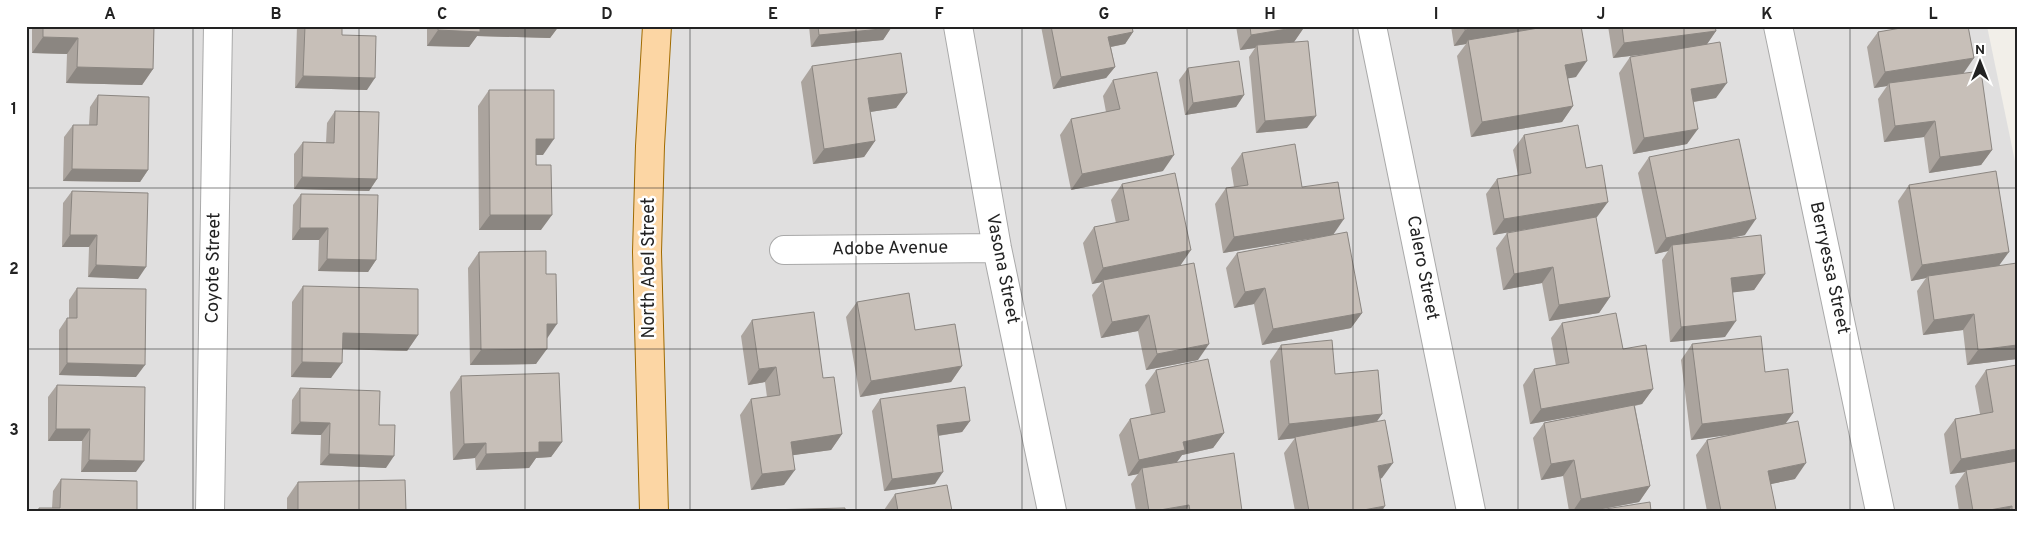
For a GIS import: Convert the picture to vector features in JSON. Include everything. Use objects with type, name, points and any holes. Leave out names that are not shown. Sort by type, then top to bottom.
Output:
[{"type":"main road","name":"North Abel Street","points":[[654,511],[647,252],[650,146],[657,26]]},
{"type":"street","name":"Coyote Street","points":[[210,511],[218,26]]},
{"type":"street","name":"Vasona Street","points":[[958,26],[997,248],[1052,511]]},
{"type":"street","name":"Calero Street","points":[[1372,26],[1471,511]]},
{"type":"street","name":"Berryessa Street","points":[[1778,26],[1880,511]]},
{"type":"street","name":"Adobe Avenue","points":[[784,250],[997,248]]},
{"type":"shaded area","points":[[26,26],[1987,26],[2017,171],[2017,511],[26,511]]},
{"type":"building","points":[[43,26],[154,26],[153,69],[77,67],[78,38],[43,37]]},
{"type":"building","points":[[305,26],[342,26],[342,35],[376,36],[375,78],[303,76]]},
{"type":"building","points":[[438,26],[480,26],[480,32],[438,30]]},
{"type":"building","points":[[818,26],[891,26],[891,28],[819,35]]},
{"type":"building","points":[[1051,26],[1132,26],[1133,32],[1108,37],[1115,67],[1061,77]]},
{"type":"building","points":[[1250,26],[1305,26],[1251,35]]},
{"type":"building","points":[[1464,26],[1487,26],[1465,30]]},
{"type":"building","points":[[1550,26],[1581,26],[1587,61],[1565,65],[1573,106],[1482,122],[1468,40]]},
{"type":"building","points":[[1622,26],[1715,26],[1716,31],[1624,43]]},
{"type":"building","points":[[1912,26],[1968,26],[1974,58],[1885,72],[1878,32]]},
{"type":"building","points":[[1308,41],[1316,116],[1265,121],[1257,45]]},
{"type":"building","points":[[1720,42],[1727,83],[1691,89],[1698,129],[1644,138],[1630,57]]},
{"type":"building","points":[[901,53],[907,93],[868,98],[875,141],[824,149],[812,66]]},
{"type":"building","points":[[1239,61],[1244,95],[1193,103],[1188,68]]},
{"type":"building","points":[[1981,71],[1992,150],[1940,157],[1935,121],[1895,126],[1889,83]]},
{"type":"building","points":[[1157,72],[1174,155],[1082,174],[1071,119],[1120,109],[1113,80]]},
{"type":"building","points":[[489,90],[554,90],[554,139],[536,139],[536,165],[551,165],[552,215],[490,215]]},
{"type":"building","points":[[98,95],[149,97],[148,170],[72,169],[73,125],[97,125]]},
{"type":"building","points":[[335,111],[379,112],[377,179],[302,177],[303,142],[334,143]]},
{"type":"building","points":[[1578,125],[1586,168],[1602,165],[1608,202],[1504,219],[1497,179],[1531,173],[1524,135]]},
{"type":"building","points":[[1739,139],[1756,219],[1666,238],[1649,157]]},
{"type":"building","points":[[1295,144],[1302,187],[1338,182],[1344,219],[1234,237],[1226,188],[1248,185],[1242,153]]},
{"type":"building","points":[[1996,171],[2009,252],[1922,265],[1909,185]]},
{"type":"building","points":[[1175,173],[1191,250],[1103,268],[1094,227],[1129,220],[1122,184]]},
{"type":"building","points":[[72,191],[148,193],[146,267],[96,265],[97,235],[70,235]]},
{"type":"building","points":[[301,194],[378,195],[376,260],[327,259],[328,228],[300,228]]},
{"type":"building","points":[[1596,217],[1610,297],[1559,305],[1553,267],[1514,274],[1507,233]]},
{"type":"building","points":[[1347,232],[1362,313],[1273,329],[1265,288],[1245,292],[1237,253]]},
{"type":"building","points":[[1761,235],[1765,274],[1731,278],[1736,321],[1681,327],[1672,245]]},
{"type":"building","points":[[546,251],[546,274],[556,274],[557,324],[547,324],[547,349],[481,350],[479,252]]},
{"type":"building","points":[[1194,263],[1209,344],[1157,354],[1149,315],[1112,322],[1103,280]]},
{"type":"building","points":[[2017,263],[2017,345],[1978,350],[1974,314],[1934,320],[1928,276]]},
{"type":"building","points":[[303,286],[418,289],[418,335],[343,333],[342,363],[302,362]]},
{"type":"building","points":[[77,288],[146,289],[145,365],[67,363],[67,318],[77,318]]},
{"type":"building","points":[[909,293],[915,330],[955,324],[962,366],[871,381],[857,302]]},
{"type":"building","points":[[814,312],[823,378],[834,377],[842,434],[791,442],[795,470],[762,474],[751,399],[780,395],[776,367],[759,369],[752,320]]},
{"type":"building","points":[[1616,313],[1623,349],[1646,345],[1653,389],[1541,409],[1534,369],[1569,363],[1562,323]]},
{"type":"building","points":[[1761,336],[1765,372],[1788,369],[1793,413],[1702,424],[1692,344]]},
{"type":"building","points":[[1332,340],[1335,374],[1378,370],[1382,414],[1289,424],[1281,345]]},
{"type":"building","points":[[1208,359],[1224,433],[1183,442],[1185,450],[1139,460],[1130,419],[1165,412],[1156,370]]},
{"type":"building","points":[[2017,365],[2017,449],[1961,459],[1955,419],[1993,412],[1986,370]]},
{"type":"building","points":[[559,373],[562,442],[539,442],[539,452],[486,454],[486,443],[464,444],[461,376]]},
{"type":"building","points":[[57,385],[145,387],[144,461],[89,460],[90,429],[56,429]]},
{"type":"building","points":[[965,387],[970,421],[937,425],[943,472],[892,479],[880,399]]},
{"type":"building","points":[[300,388],[380,391],[379,425],[395,425],[394,456],[329,454],[330,423],[300,422]]},
{"type":"building","points":[[1634,405],[1650,486],[1581,499],[1574,460],[1551,464],[1544,423]]},
{"type":"building","points":[[1385,420],[1393,463],[1378,466],[1385,506],[1358,511],[1309,511],[1295,437]]},
{"type":"building","points":[[1798,421],[1806,463],[1768,471],[1776,510],[1721,511],[1707,440]]},
{"type":"building","points":[[1234,453],[1242,511],[1190,511],[1189,505],[1149,511],[1142,468]]},
{"type":"building","points":[[2017,461],[2017,511],[2012,511],[2012,506],[1973,511],[1966,470]]},
{"type":"building","points":[[61,479],[137,481],[137,511],[39,511],[39,508],[60,508]]},
{"type":"building","points":[[405,480],[406,511],[298,511],[298,482]]},
{"type":"building","points":[[947,485],[952,511],[898,511],[895,494]]},
{"type":"building","points":[[1650,502],[1651,511],[1599,511],[1599,510]]},
{"type":"building","points":[[845,508],[845,511],[766,511],[766,510]]}]
